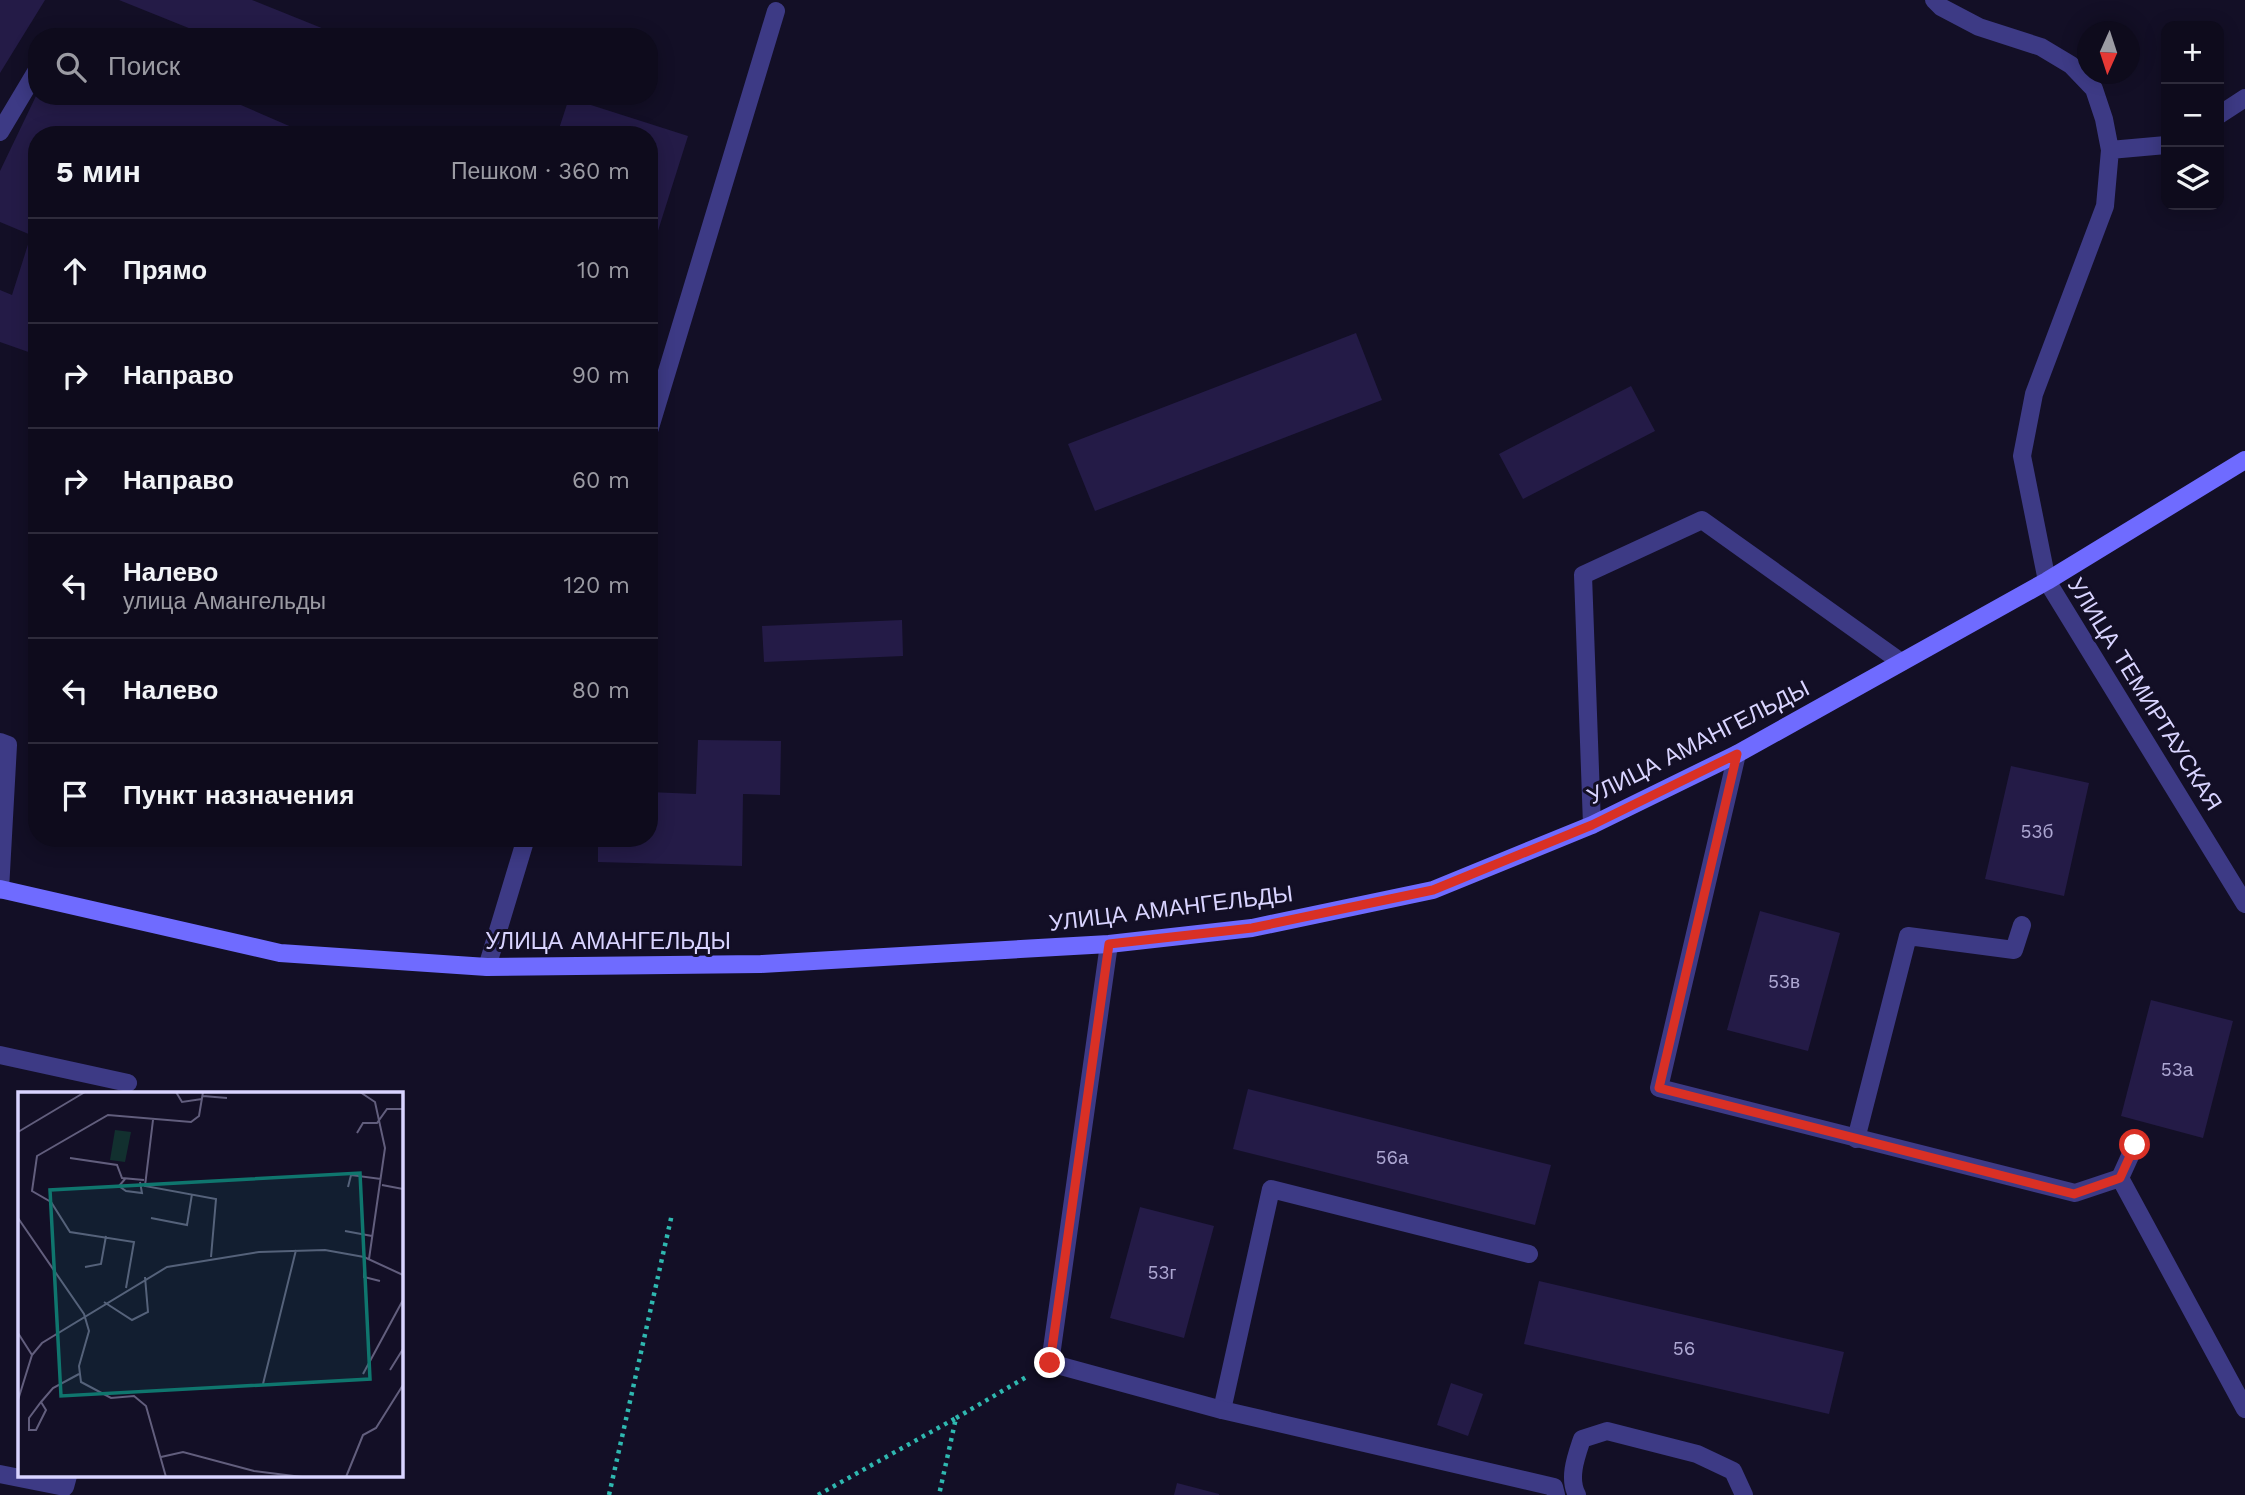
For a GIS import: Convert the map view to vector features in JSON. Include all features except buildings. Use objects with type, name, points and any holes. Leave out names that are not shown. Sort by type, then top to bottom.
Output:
[{"type":"street","points":[[1934,0],[1941,7],[1979,27],[2041,47],[2071,65],[2094,89],[2104,118],[2110,150],[2105,205],[2034,394],[2022,456],[2047,581]]},
{"type":"street","points":[[658,401],[776,11]]},
{"type":"street","points":[[0,132],[28,85]]},
{"type":"street","points":[[2224,112],[2245,98]]},
{"type":"street","points":[[2110,150],[2161,145]]},
{"type":"street","name":"УЛИЦА АМАНГЕЛЬДЫ","points":[[0,889],[280,953],[487,967],[761,964],[1109,944],[1252,928],[1433,890],[1592,825],[1737,754],[2047,581],[2245,460]]},
{"type":"street","points":[[1592,825],[1583,575],[1702,520],[1901,662]]},
{"type":"street","name":"УЛИЦА ТЕМИРТАУСКАЯ","points":[[2047,581],[2245,904]]},
{"type":"street","points":[[0,743],[8,745],[0,889]]},
{"type":"street","points":[[1737,754],[1659,1088],[2074,1194],[2120,1178],[2135,1145]]},
{"type":"street","points":[[487,967],[523,847]]},
{"type":"street","points":[[1856,1139],[1908,936],[2014,950],[2022,925]]},
{"type":"street","points":[[1109,944],[1050,1363],[1222,1410],[1555,1487],[1556,1495]]},
{"type":"street","points":[[0,1055],[128,1083]]},
{"type":"street","points":[[2120,1178],[2245,1409]]},
{"type":"street","points":[[1222,1410],[1271,1189],[1529,1254]]},
{"type":"street","points":[[1577,1495],[1574,1488],[1574,1464],[1582,1439],[1607,1431],[1697,1454],[1733,1471],[1744,1495]]},
{"type":"street","points":[[0,1474],[18,1478]]},
{"type":"street","points":[[20,1478],[65,1487],[67,1478]]},
{"type":"path","points":[[609,1495],[672,1214]]},
{"type":"path","points":[[818,1495],[1050,1363]]},
{"type":"path","points":[[939,1495],[956,1418]]},
{"type":"route","points":[[1050,1363],[1109,944],[1252,928],[1433,890],[1592,825],[1737,754],[1659,1088],[2074,1194],[2120,1178],[2135,1145]]}]
